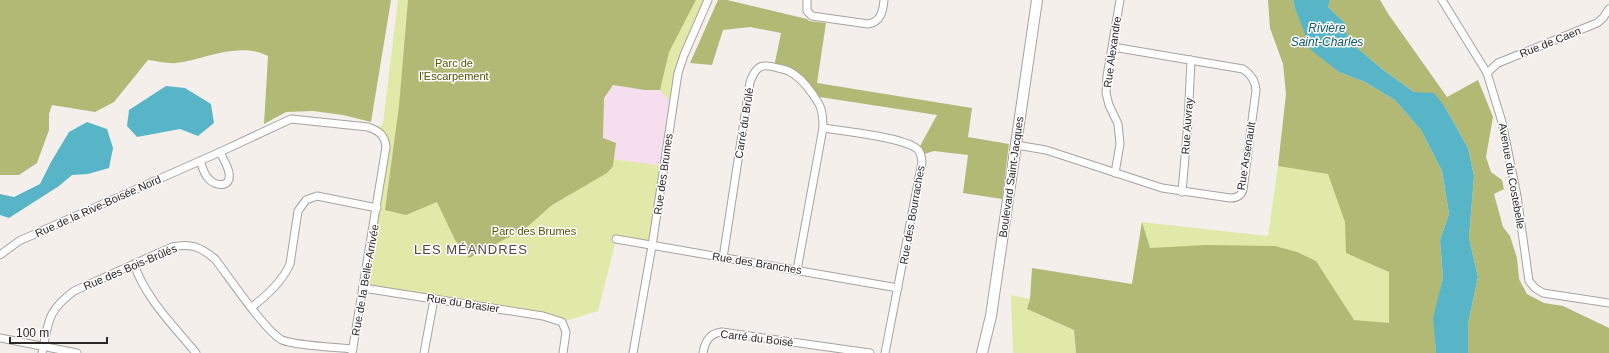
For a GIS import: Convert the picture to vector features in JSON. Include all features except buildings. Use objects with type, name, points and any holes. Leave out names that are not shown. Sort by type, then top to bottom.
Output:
[{"type":"street","name":"Rue des Brumes","points":[[633,353],[652,246],[678,73],[684,55],[708,0]]},
{"type":"street","points":[[807,0],[807,11],[812,16],[868,24],[874,23],[880,18],[883,11],[884,0]]},
{"type":"street","name":"Boulevard Saint-Jacques","points":[[982,353],[991,316],[1037,0]]},
{"type":"street","name":"Rue Alexandre","points":[[1115,173],[1120,144],[1118,124],[1106,93],[1120,0]]},
{"type":"street","name":"Avenue du Costebelle","points":[[1446,1],[1487,72],[1502,122],[1518,199],[1529,281],[1535,288],[1544,293],[1609,303]]},
{"type":"street","name":"Rue de Caen","points":[[1487,72],[1498,63],[1597,23],[1604,18],[1609,8]]},
{"type":"street","name":"Rue Arsenault","points":[[1016,145],[1046,150],[1162,188],[1230,198],[1236,198],[1240,195],[1243,190],[1256,90],[1255,82],[1249,74],[1243,69],[1112,47]]},
{"type":"street","name":"Rue Auvray","points":[[1182,192],[1188,122],[1191,60]]},
{"type":"street","name":"Carré du Brûlé","points":[[723,258],[750,82],[757,69],[762,65],[769,66],[787,70],[795,74],[820,105],[824,116],[797,270]]},
{"type":"street","name":"Rue de la Rive-Boisée Nord","points":[[0,256],[19,241],[291,119],[311,120],[373,129],[378,130],[383,135],[386,147],[377,208]]},
{"type":"street","name":"Rue des Bourraches","points":[[823,128],[895,140],[914,147],[921,155],[922,162],[885,353]]},
{"type":"street","points":[[200,161],[207,178],[214,184],[221,186],[226,184],[229,180],[229,173],[220,152]]},
{"type":"street","points":[[252,307],[265,296],[286,273],[290,264],[298,211],[306,200],[317,196],[377,208]]},
{"type":"street","name":"Rue de la Belle-Arrivée","points":[[352,351],[377,208]]},
{"type":"street","name":"Rue des Branches","points":[[616,240],[898,288]]},
{"type":"street","name":"Rue des Bois-Brûlés","points":[[43,350],[49,321],[54,309],[62,300],[74,291],[172,247],[183,244],[195,246],[205,250],[215,259],[269,329],[282,340],[292,343],[352,351]]},
{"type":"street","points":[[134,264],[139,280],[149,296],[196,353]]},
{"type":"street","name":"Rue du Brasier","points":[[363,288],[543,316],[562,322],[566,332],[563,353]]},
{"type":"street","points":[[424,353],[434,299]]},
{"type":"street","name":"Carré du Boisé","points":[[703,353],[704,346],[710,336],[715,332],[722,332],[870,353]]},
{"type":"street","points":[[0,338],[43,350],[76,353]]},
{"type":"shaded area","points":[[607,33],[673,104],[664,166],[508,145]]},
{"type":"green space","points":[[0,0],[391,0],[371,122],[343,115],[313,111],[286,112],[264,124],[268,56],[257,52],[246,50],[222,52],[176,63],[148,60],[114,102],[95,112],[52,105],[49,114],[49,130],[37,163],[19,175],[0,175]]},
{"type":"green space","points":[[398,0],[708,0],[688,46],[673,104],[607,33],[508,145],[664,166],[652,246],[616,240],[598,311],[562,322],[363,288],[386,147],[378,130],[383,123]]},
{"type":"green space","name":"Parc de l'Escarpement","points":[[408,0],[696,0],[669,52],[660,90],[645,90],[613,85],[604,98],[603,138],[616,143],[613,166],[607,173],[552,205],[526,228],[469,258],[455,240],[437,202],[406,215],[385,210],[399,106]]},
{"type":"green space","points":[[718,0],[727,0],[807,19],[809,21],[826,23],[817,83],[972,108],[968,137],[1009,144],[1002,199],[963,193],[968,155],[934,151],[921,155],[919,148],[937,115],[813,96],[803,82],[774,67],[781,33],[750,27],[723,30],[712,65],[690,63]]},
{"type":"green space","points":[[1268,0],[1293,0],[1295,8],[1324,59],[1339,72],[1365,82],[1395,100],[1421,130],[1442,171],[1449,214],[1440,240],[1443,278],[1434,318],[1436,353],[1076,353],[1074,330],[1027,309],[1030,299],[1032,268],[1132,284],[1142,222],[1150,248],[1206,245],[1275,246],[1297,252],[1316,261],[1354,320],[1389,323],[1389,272],[1346,253],[1345,222],[1328,174],[1278,166],[1286,94],[1283,64],[1270,28]]},
{"type":"green space","points":[[1330,0],[1380,0],[1447,97],[1478,80],[1493,117],[1486,157],[1491,172],[1502,180],[1504,189],[1494,194],[1503,227],[1510,236],[1517,258],[1519,279],[1527,294],[1544,303],[1563,306],[1609,328],[1609,353],[1468,353],[1468,324],[1478,277],[1469,238],[1474,176],[1468,148],[1445,107],[1414,92],[1382,69],[1348,40],[1345,23],[1328,7]]},
{"type":"green space","points":[[1324,59],[1339,72],[1365,82],[1449,214],[1440,240],[1434,318],[1436,353],[1132,284],[1142,222],[1268,236],[1278,166]]},
{"type":"green space","points":[[1011,295],[1030,299],[1027,309],[1074,330],[1076,353],[1013,353]]},
{"type":"water","name":"Rivière Saint-Charles","points":[[1293,0],[1330,0],[1328,7],[1345,23],[1348,40],[1382,69],[1414,92],[1434,93],[1445,107],[1468,148],[1474,176],[1469,238],[1478,277],[1468,324],[1468,353],[1436,353],[1433,318],[1443,278],[1440,240],[1449,214],[1442,171],[1421,130],[1395,100],[1365,82],[1339,72],[1311,50]]},
{"type":"water","points":[[166,86],[185,88],[211,104],[214,123],[198,136],[180,129],[137,137],[127,126],[129,110]]},
{"type":"water","points":[[87,122],[107,129],[113,148],[109,168],[88,174],[72,175],[59,186],[9,218],[0,215],[0,194],[14,197],[40,184],[69,132]]},
{"type":"district","name":"LES MÉANDRES","points":[[471,249]]},
{"type":"park label","name":"Parc des Brumes","points":[[534,231]]}]
